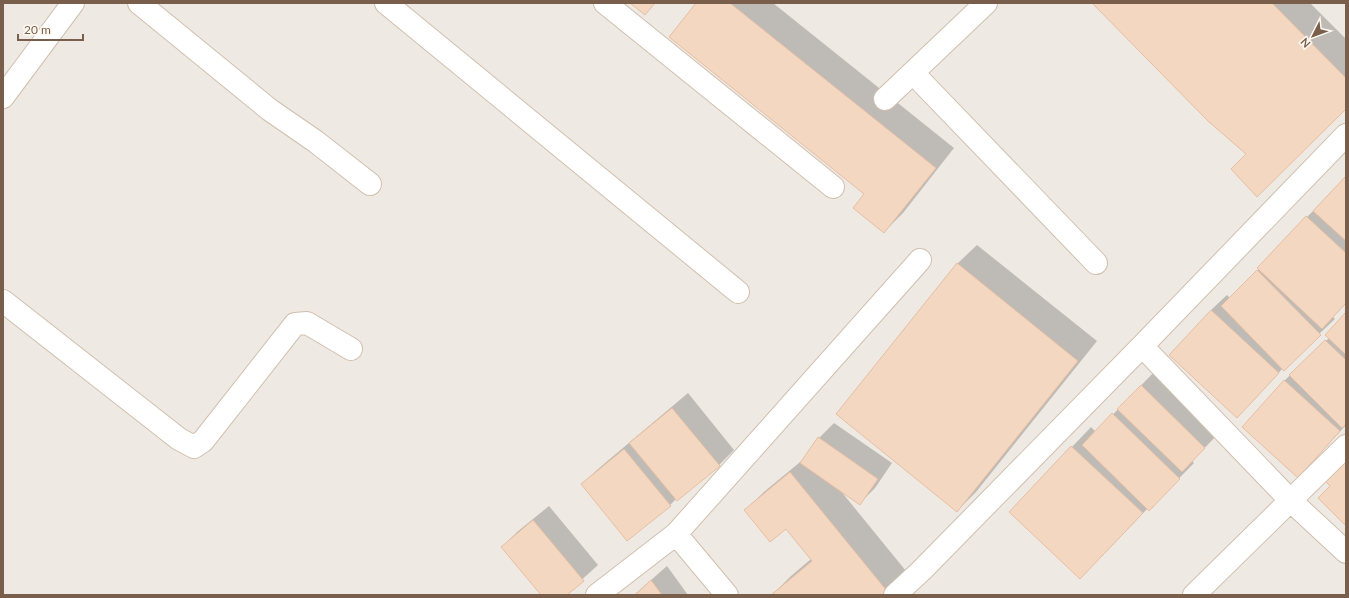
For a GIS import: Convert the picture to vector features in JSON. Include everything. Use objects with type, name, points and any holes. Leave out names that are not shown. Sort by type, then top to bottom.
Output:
[{"type":"street","points":[[3,97],[73,3]]},
{"type":"street","points":[[139,3],[270,110],[315,141],[370,184]]},
{"type":"street","points":[[386,3],[738,292]]},
{"type":"street","points":[[605,3],[833,187]]},
{"type":"street","points":[[885,99],[986,3]]},
{"type":"street","points":[[913,73],[1096,263]]},
{"type":"street","points":[[895,595],[921,571],[1142,346],[1346,135]]},
{"type":"street","points":[[597,595],[676,534],[920,260]]},
{"type":"street","points":[[3,301],[178,439],[194,447],[203,441],[295,324],[307,323],[351,349]]},
{"type":"street","points":[[1142,346],[1291,501],[1346,552]]},
{"type":"street","points":[[1194,595],[1346,446]]},
{"type":"street","points":[[676,534],[727,595]]},
{"type":"shaded area","points":[[3,3],[1346,3],[1346,595],[3,595]]},
{"type":"building","points":[[630,3],[655,3],[645,15]]},
{"type":"building","points":[[696,3],[730,3],[936,168],[884,233],[853,208],[864,194],[669,37]]},
{"type":"building","points":[[1092,3],[1272,3],[1346,78],[1346,109],[1257,197],[1231,169],[1246,154],[1208,121]]},
{"type":"building","points":[[1346,176],[1346,241],[1313,211]]},
{"type":"building","points":[[1306,216],[1346,253],[1346,303],[1322,329],[1257,268]]},
{"type":"building","points":[[957,263],[1078,361],[957,512],[836,414]]},
{"type":"building","points":[[1257,270],[1321,335],[1284,371],[1221,306]]},
{"type":"building","points":[[1211,310],[1279,373],[1237,418],[1169,355]]},
{"type":"building","points":[[1346,312],[1346,355],[1325,335]]},
{"type":"building","points":[[1325,340],[1346,360],[1346,424],[1342,428],[1289,375]]},
{"type":"building","points":[[1284,380],[1340,431],[1298,478],[1242,427]]},
{"type":"building","points":[[1141,385],[1205,448],[1182,472],[1117,409]]},
{"type":"building","points":[[672,408],[720,466],[677,501],[629,443]]},
{"type":"building","points":[[1112,413],[1180,479],[1149,511],[1082,445]]},
{"type":"building","points":[[818,437],[878,479],[860,505],[800,463]]},
{"type":"building","points":[[1071,446],[1143,513],[1080,579],[1009,512]]},
{"type":"building","points":[[624,449],[671,506],[627,541],[581,484]]},
{"type":"building","points":[[1346,456],[1346,526],[1318,498],[1330,486],[1323,479]]},
{"type":"building","points":[[790,472],[887,591],[882,595],[771,595],[812,561],[786,529],[770,542],[744,510]]},
{"type":"building","points":[[533,520],[584,581],[567,595],[541,595],[501,547]]},
{"type":"building","points":[[651,580],[662,595],[635,595]]}]
